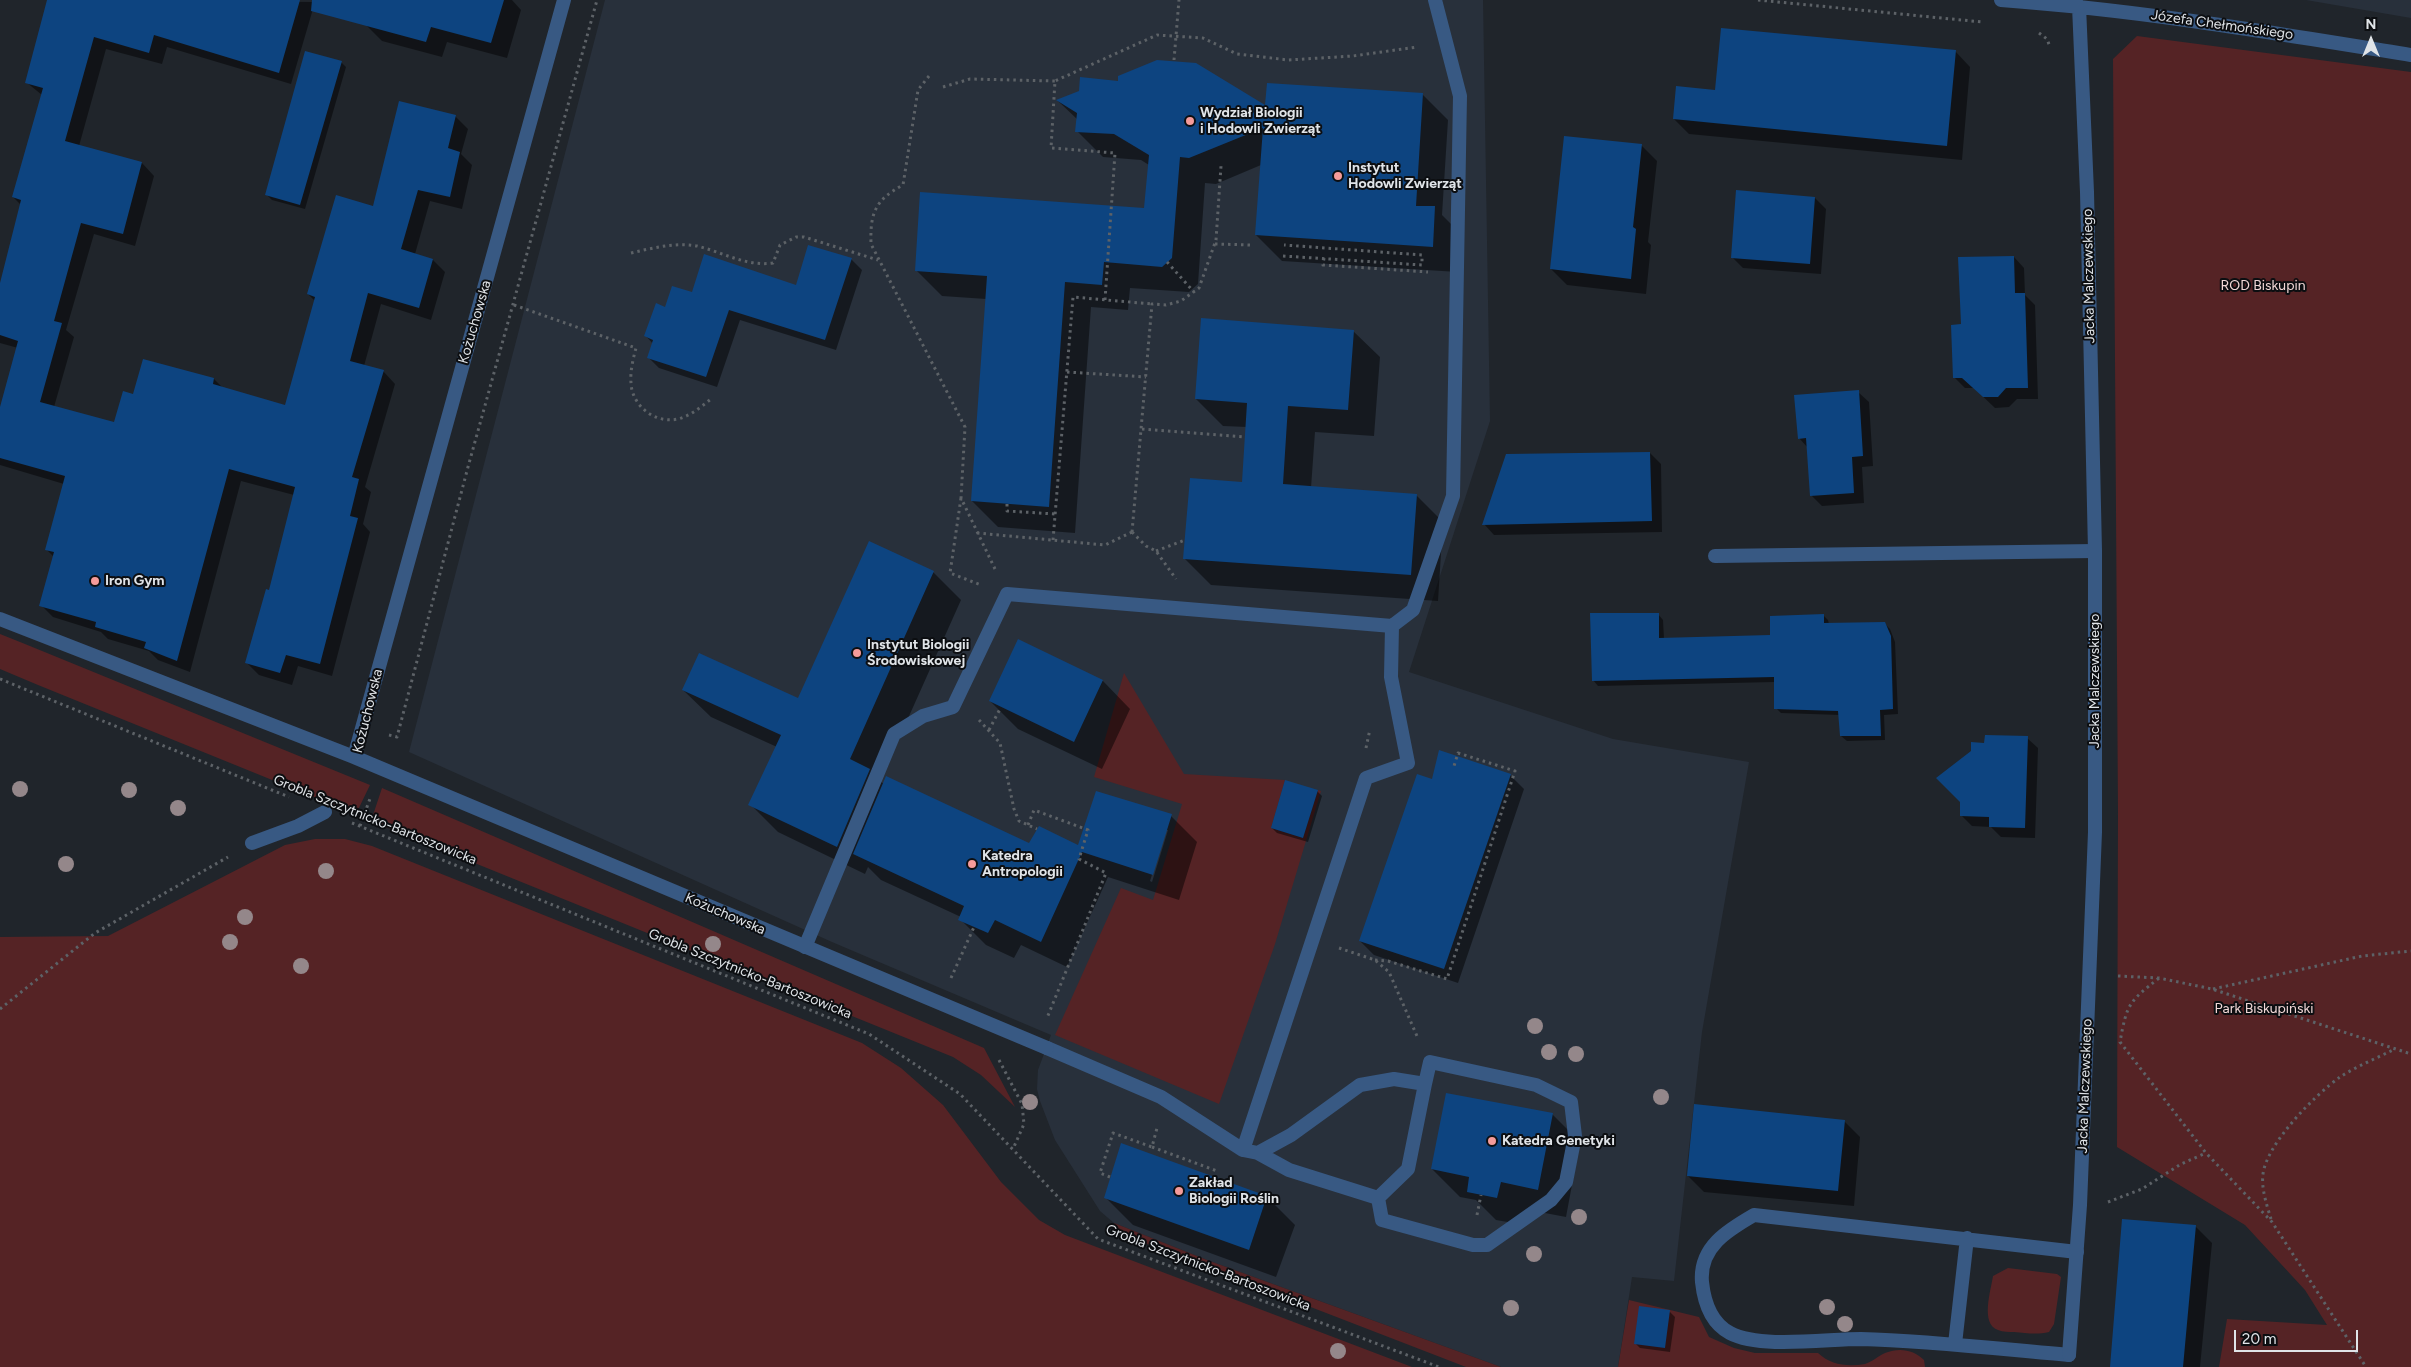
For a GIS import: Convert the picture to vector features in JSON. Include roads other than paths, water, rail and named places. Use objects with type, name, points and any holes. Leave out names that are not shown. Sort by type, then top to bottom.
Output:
[{"type":"street","name":"Kożuchowska","points":[[564,0],[354,757],[1161,1097],[1243,1150]]},
{"type":"street","points":[[805,947],[894,734],[922,716],[953,706],[1007,594],[1392,626],[1412,610],[1454,496],[1460,96],[1436,0]]},
{"type":"street","name":"Józefa Chełmońskiego","points":[[2001,0],[2079,6],[2227,24],[2411,55]]},
{"type":"street","name":"Jacka Malczewskiego","points":[[1955,1344],[2069,1355],[2080,1205],[2096,832],[2095,551],[2087,192],[2079,6]]},
{"type":"street","points":[[1715,556],[2095,551]]},
{"type":"street","points":[[0,619],[354,757]]},
{"type":"street","points":[[1378,1198],[1289,1170],[1258,1153],[1243,1150],[1366,778],[1408,763],[1391,678],[1392,626]]},
{"type":"street","points":[[252,843],[298,826],[325,812]]},
{"type":"street","points":[[1430,1062],[1536,1085],[1571,1102],[1575,1136],[1566,1182],[1551,1200],[1487,1245],[1473,1245],[1382,1220],[1378,1198],[1408,1169],[1430,1062]]},
{"type":"street","points":[[1258,1153],[1290,1135],[1360,1085],[1394,1079],[1425,1084]]},
{"type":"street","points":[[1967,1238],[1955,1344],[1861,1340],[1761,1341],[1730,1333],[1717,1323],[1704,1299],[1702,1275],[1709,1250],[1726,1232],[1754,1215],[1967,1238],[2077,1252]]},
{"type":"place","name":"Wydział Biologii i Hodowli Zwierząt","points":[[1190,121]]},
{"type":"place","name":"Instytut Hodowli Zwierząt","points":[[1338,176]]},
{"type":"place","name":"Iron Gym","points":[[95,581]]},
{"type":"place","name":"Instytut Biologii Środowiskowej","points":[[857,653]]},
{"type":"place","name":"Katedra Antropologii","points":[[972,864]]},
{"type":"place","name":"Katedra Genetyki","points":[[1492,1141]]},
{"type":"place","name":"Zakład Biologii Roślin","points":[[1179,1191]]},
{"type":"park label","name":"ROD Biskupin","points":[[2263,286]]},
{"type":"park label","name":"Park Biskupiński","points":[[2264,1009]]}]
